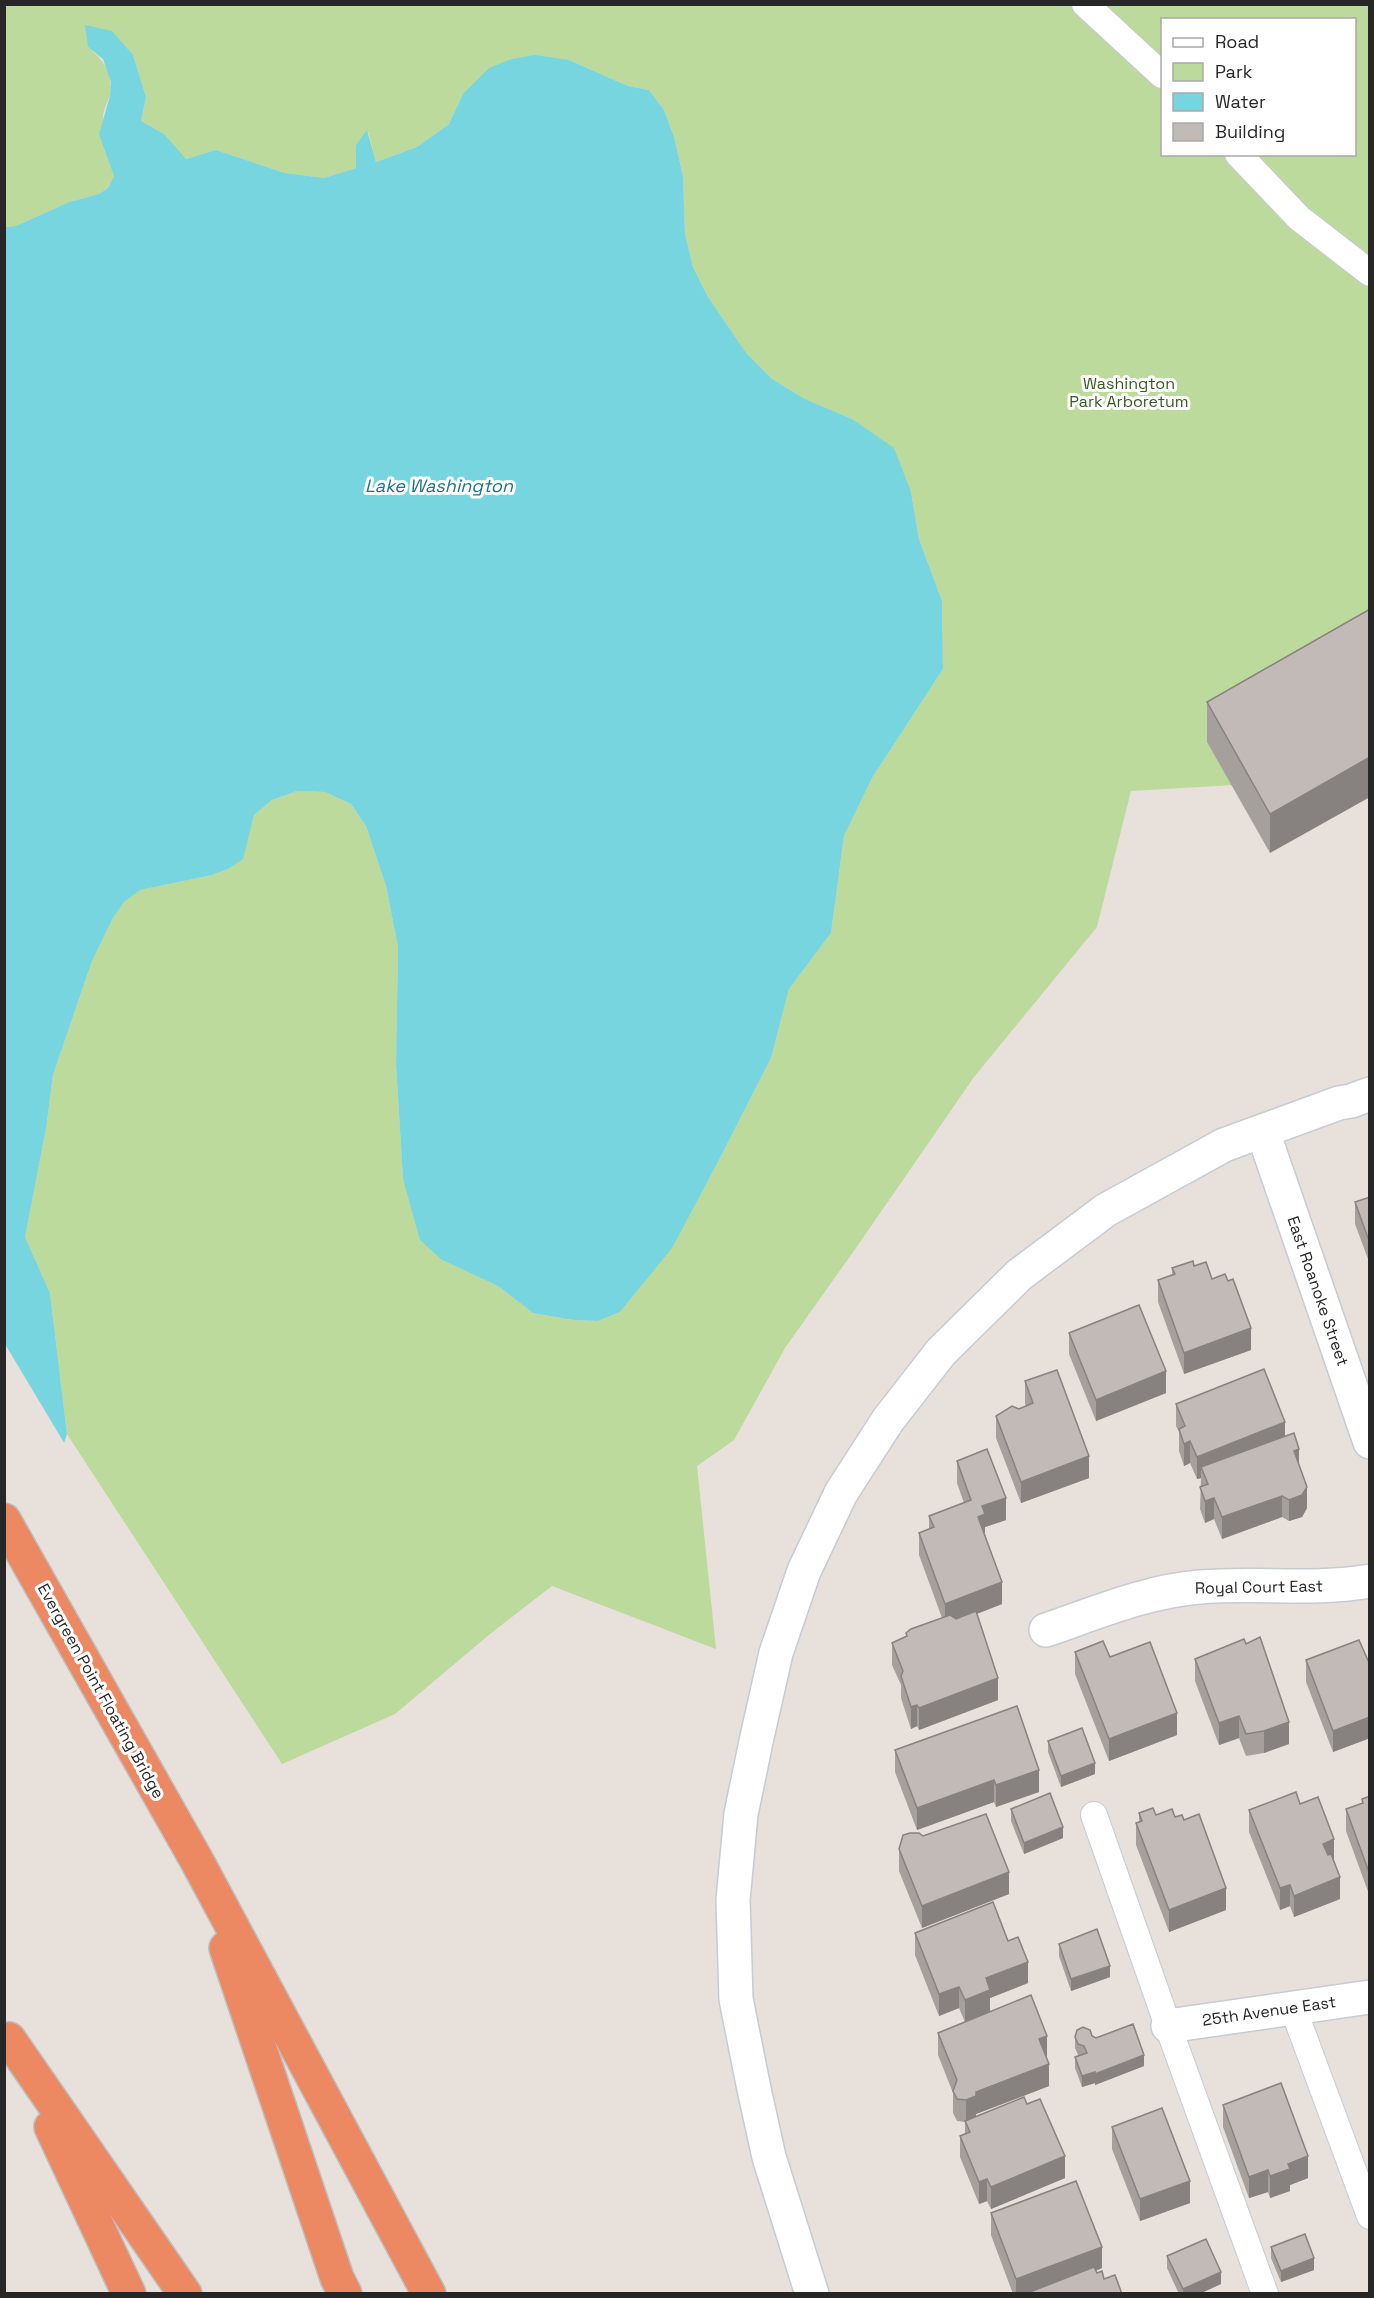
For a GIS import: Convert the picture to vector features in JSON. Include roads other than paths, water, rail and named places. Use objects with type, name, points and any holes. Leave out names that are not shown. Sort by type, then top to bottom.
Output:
[{"type":"highway","name":"Evergreen Point Floating Bridge","points":[[4,1520],[197,1861]]},
{"type":"highway","points":[[197,1861],[337,2278],[345,2294]]},
{"type":"highway","points":[[197,1861],[429,2294]]},
{"type":"highway","points":[[7,2034],[129,2294]]},
{"type":"highway","points":[[7,2034],[185,2294]]},
{"type":"main road","points":[[1203,1158],[1228,1156],[1343,1112],[1360,1098]]},
{"type":"main road","points":[[812,2294],[769,2157],[736,1999],[733,1900],[741,1814],[776,1653],[804,1571],[842,1493],[888,1420],[941,1352],[1019,1275],[1106,1210],[1224,1145],[1339,1103],[1360,1098]]},
{"type":"main road","name":"East Roanoke Street","points":[[1266,1141],[1370,1442]]},
{"type":"main road","name":"Royal Court East","points":[[1046,1630],[1134,1599],[1199,1587],[1344,1585],[1370,1581]]},
{"type":"main road","name":"25th Avenue East","points":[[1168,2026],[1370,1997]]},
{"type":"lane","points":[[1084,4],[1161,74]]},
{"type":"lane","points":[[1240,156],[1299,218],[1370,273]]},
{"type":"lane","points":[[1094,1815],[1265,2294]]},
{"type":"lane","points":[[1293,2008],[1370,2216]]},
{"type":"water","name":"Lake Washington","points":[[85,25],[112,31],[133,55],[146,97],[141,121],[164,134],[186,159],[216,150],[285,173],[324,178],[356,168],[356,145],[367,130],[376,162],[417,147],[449,124],[463,94],[489,68],[512,59],[535,55],[569,60],[628,86],[649,90],[664,110],[674,137],[683,176],[685,234],[693,267],[708,297],[746,353],[772,379],[805,399],[852,419],[894,448],[911,492],[919,539],[942,601],[943,669],[872,778],[844,836],[831,933],[789,989],[771,1058],[719,1160],[672,1248],[620,1312],[598,1321],[573,1320],[533,1313],[498,1286],[442,1260],[420,1240],[403,1179],[396,1065],[398,947],[386,886],[366,826],[351,804],[325,792],[297,791],[272,800],[254,815],[243,859],[228,869],[212,875],[140,890],[124,902],[113,918],[92,961],[53,1075],[46,1129],[25,1237],[50,1293],[67,1434],[5,1626],[4,227],[16,226],[69,202],[99,194],[108,188],[114,176],[99,134],[110,96],[111,82],[103,59],[88,47]]},
{"type":"park label","name":"Washington Park Arboretum","points":[[1129,392]]}]
